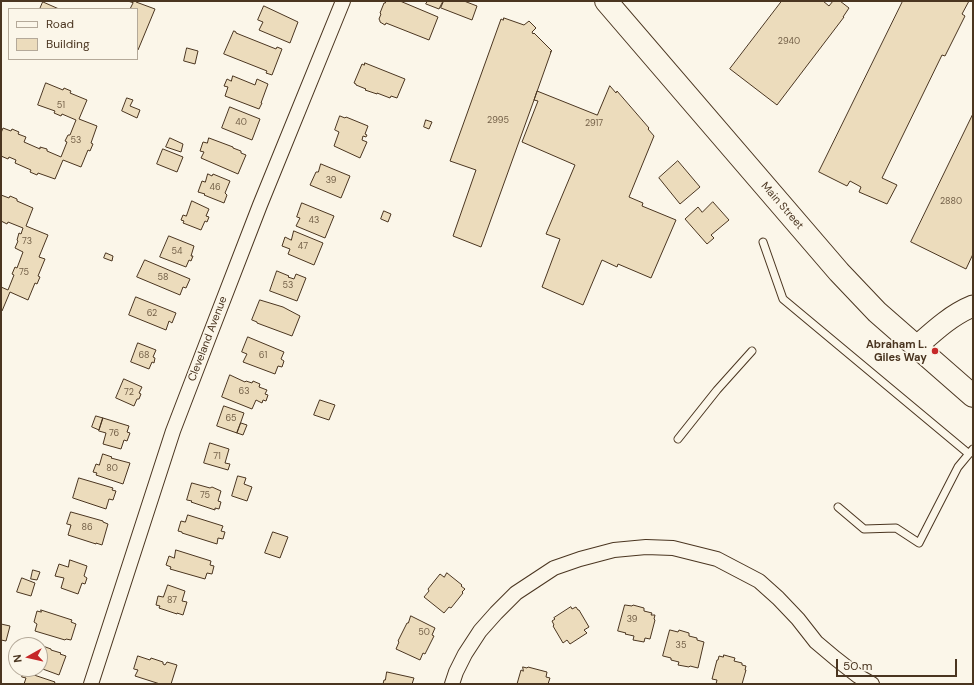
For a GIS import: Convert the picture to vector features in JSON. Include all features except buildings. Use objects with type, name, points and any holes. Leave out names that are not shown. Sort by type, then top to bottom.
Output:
[{"type":"main road","name":"Main Street","points":[[606,1],[839,272],[877,312],[973,396]]},
{"type":"main road","points":[[916,347],[947,320],[973,306]]},
{"type":"street","name":"Cleveland Avenue","points":[[91,684],[173,431],[208,337],[343,1]]},
{"type":"street","points":[[452,684],[465,654],[480,631],[516,593],[537,578],[554,568],[580,559],[614,550],[646,547],[673,548],[717,559],[759,581],[798,619],[816,642],[858,676],[872,684]]},
{"type":"lane","points":[[763,242],[783,300],[971,451],[958,467],[919,542],[896,528],[864,529],[838,507]]},
{"type":"lane","points":[[678,439],[717,390],[752,351]]},
{"type":"place","name":"Abraham L. Giles Way","points":[[935,351]]}]
